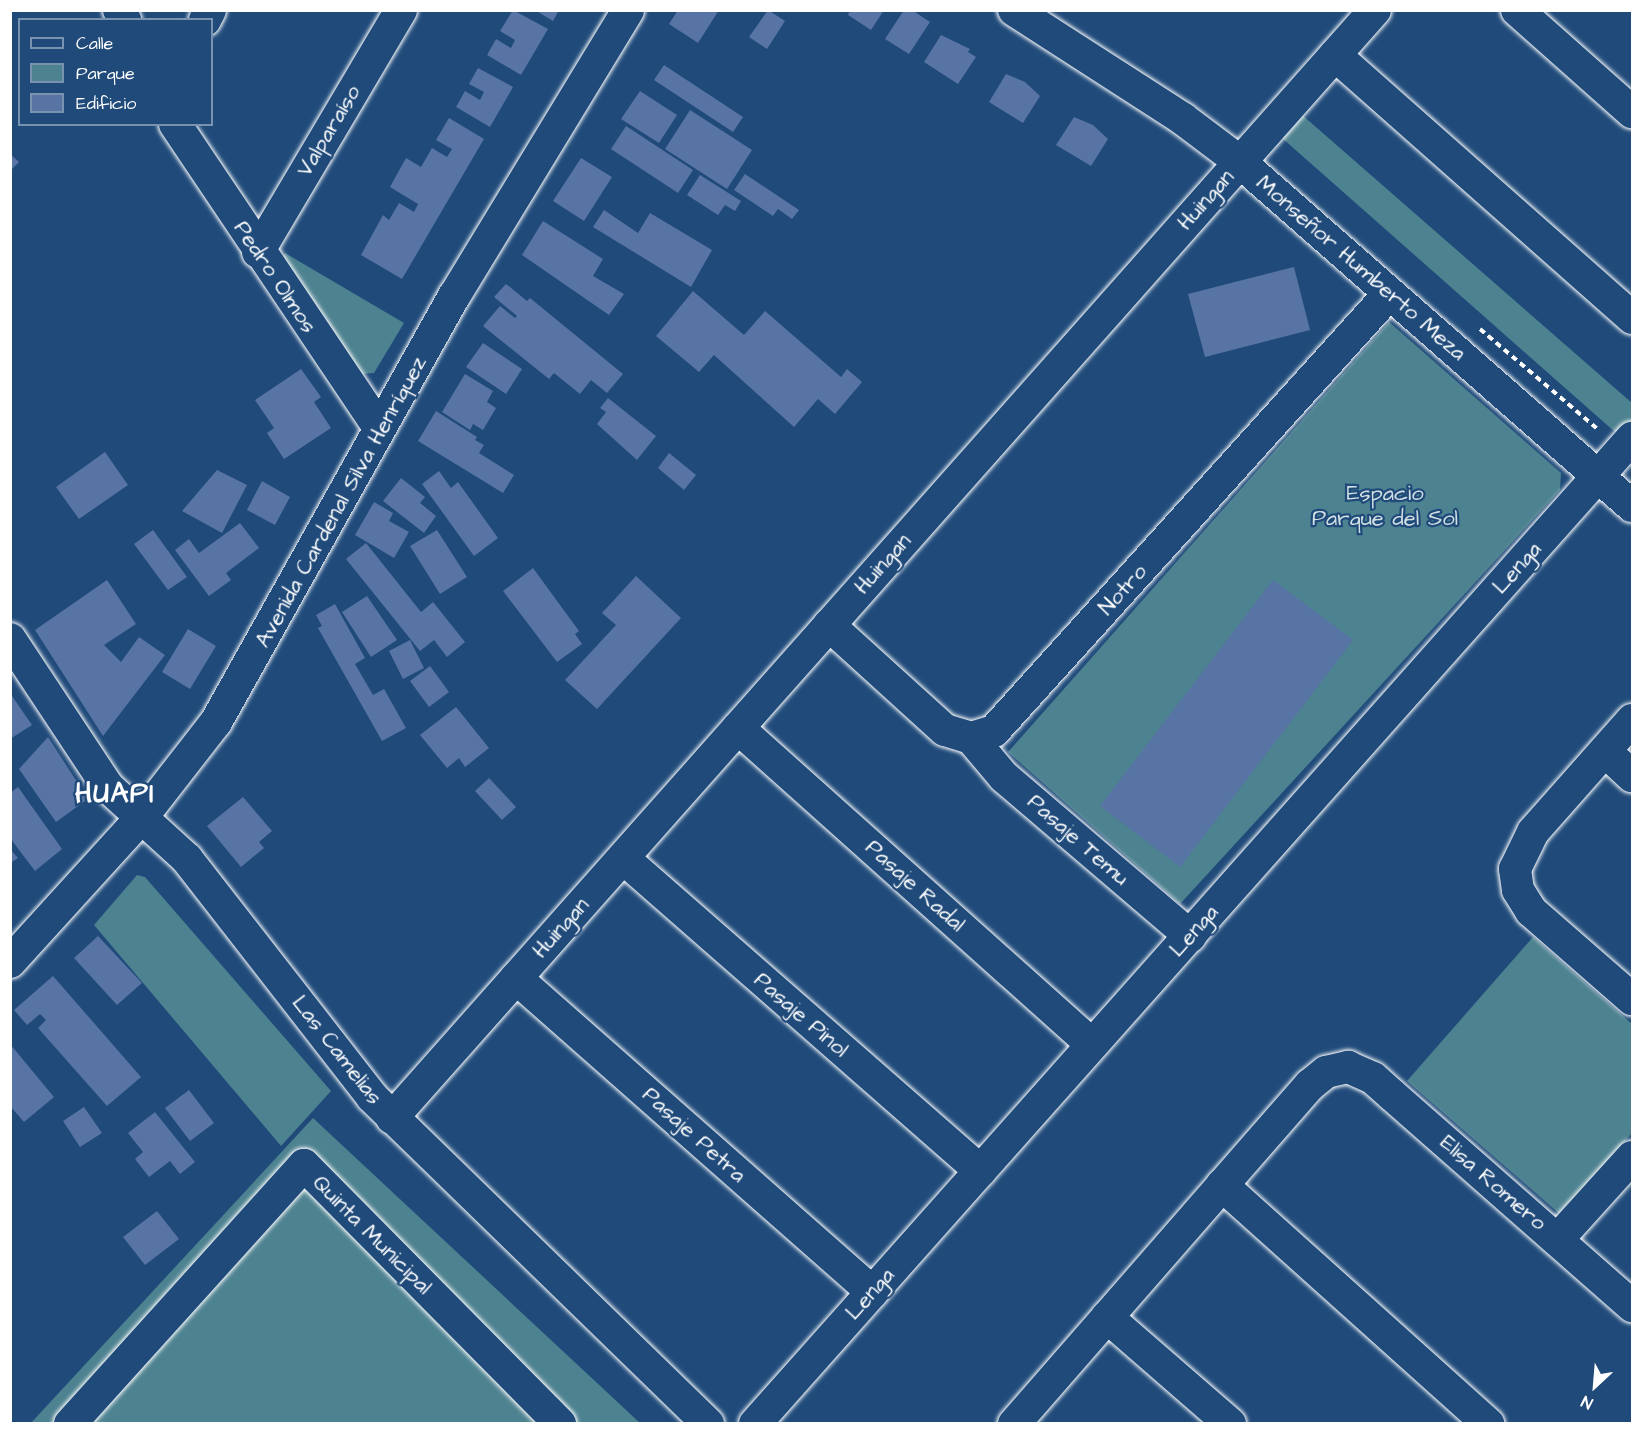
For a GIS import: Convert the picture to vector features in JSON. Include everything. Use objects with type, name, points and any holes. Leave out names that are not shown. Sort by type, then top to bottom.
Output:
[{"type":"street","name":"Valparaíso","points":[[258,252],[400,10]]},
{"type":"street","name":"Avenida Cardenal Silva Henríquez","points":[[10,962],[142,817],[195,753],[238,688],[379,428],[628,10]]},
{"type":"street","name":"Monseñor Humberto Meza","points":[[1014,10],[1183,119],[1240,162],[1632,506]]},
{"type":"street","name":"Huingan","points":[[392,1118],[1375,10]]},
{"type":"street","points":[[1517,10],[1632,112]]},
{"type":"street","points":[[1335,55],[1632,318]]},
{"type":"street","name":"Pedro Olmos","points":[[176,126],[258,252],[379,428]]},
{"type":"street","name":"Notro","points":[[971,738],[983,736],[1003,723],[1390,293]]},
{"type":"street","name":"Lenga","points":[[755,1424],[1632,438]]},
{"type":"street","points":[[829,625],[945,730],[971,738]]},
{"type":"street","name":"Las Camelias","points":[[10,639],[108,787],[195,868],[392,1118],[708,1424]]},
{"type":"street","points":[[1632,720],[1533,832],[1515,869],[1518,890],[1531,911],[1632,999]]},
{"type":"street","name":"Pasaje Radal","points":[[738,728],[1092,1045]]},
{"type":"street","name":"Pasaje Temu","points":[[971,738],[1004,777],[1190,936]]},
{"type":"street","points":[[1605,751],[1632,776]]},
{"type":"street","name":"Pasaje Pinol","points":[[623,858],[980,1171]]},
{"type":"street","name":"Pasaje Petra","points":[[516,978],[872,1292]]},
{"type":"street","name":"Elisa Romero","points":[[1222,1185],[1310,1085],[1326,1072],[1348,1067],[1373,1078],[1632,1306]]},
{"type":"street","points":[[1557,1240],[1632,1157]]},
{"type":"street","name":"Quinta Municipal","points":[[70,1424],[303,1166],[560,1424]]},
{"type":"street","points":[[1014,1424],[1222,1185],[1488,1424]]},
{"type":"street","points":[[1107,1317],[1230,1424]]},
{"type":"green space","points":[[1301,114],[1632,403],[1632,447],[1282,138]]},
{"type":"green space","points":[[285,253],[404,323],[374,373],[360,374],[282,262]]},
{"type":"green space","name":"Espacio Parque del Sol","points":[[1389,322],[1561,473],[1560,490],[1180,904],[1008,752]]},
{"type":"green space","points":[[137,875],[145,877],[331,1091],[281,1146],[94,925]]},
{"type":"green space","points":[[1533,937],[1632,1024],[1632,1133],[1561,1215],[1407,1081]]},
{"type":"green space","points":[[313,1118],[640,1423],[30,1424]]},
{"type":"building","points":[[513,10],[548,29],[521,75],[487,55],[496,39],[511,48],[515,40],[500,31]]},
{"type":"building","points":[[535,10],[559,10],[553,21]]},
{"type":"building","points":[[678,10],[719,10],[698,43],[669,24]]},
{"type":"building","points":[[768,10],[785,21],[767,49],[749,37]]},
{"type":"building","points":[[850,10],[884,10],[871,30],[848,15]]},
{"type":"building","points":[[904,10],[912,10],[930,22],[909,54],[885,39]]},
{"type":"building","points":[[941,35],[970,49],[968,52],[976,57],[958,84],[924,62]]},
{"type":"building","points":[[664,65],[743,117],[733,132],[654,80]]},
{"type":"building","points":[[478,68],[513,87],[490,127],[456,107],[465,91],[480,100],[484,92],[469,84]]},
{"type":"building","points":[[1006,74],[1025,82],[1040,96],[1023,123],[989,102]]},
{"type":"building","points":[[640,91],[677,115],[659,143],[621,119]]},
{"type":"building","points":[[690,110],[752,150],[727,189],[665,149]]},
{"type":"building","points":[[1074,117],[1093,125],[1108,139],[1091,166],[1056,145]]},
{"type":"building","points":[[449,118],[484,139],[402,279],[361,255],[383,215],[389,220],[399,203],[414,212],[418,204],[390,187],[406,158],[421,167],[432,148],[447,157],[452,149],[436,140]]},
{"type":"building","points":[[626,126],[693,170],[678,193],[611,149]]},
{"type":"building","points":[[10,154],[19,162],[10,171]]},
{"type":"building","points":[[581,158],[612,177],[584,221],[553,201]]},
{"type":"building","points":[[745,174],[799,210],[792,219],[778,209],[773,216],[734,190]]},
{"type":"building","points":[[700,175],[741,201],[735,211],[725,205],[718,215],[687,195]]},
{"type":"building","points":[[604,210],[638,233],[650,213],[712,250],[691,287],[593,227]]},
{"type":"building","points":[[543,221],[603,259],[593,276],[624,294],[609,315],[522,255]]},
{"type":"building","points":[[1294,267],[1310,330],[1205,357],[1188,294]]},
{"type":"building","points":[[506,284],[527,301],[530,298],[623,374],[607,393],[591,380],[580,394],[554,373],[549,379],[483,326],[500,306],[515,318],[517,316],[494,297]]},
{"type":"building","points":[[693,291],[744,335],[765,311],[841,377],[847,369],[862,382],[835,414],[818,399],[794,427],[714,355],[699,372],[656,336]]},
{"type":"building","points":[[483,343],[522,369],[506,394],[466,367]]},
{"type":"building","points":[[301,369],[321,397],[314,402],[331,428],[284,459],[267,433],[274,428],[255,400]]},
{"type":"building","points":[[465,374],[493,391],[487,402],[496,408],[483,430],[473,424],[470,430],[442,412]]},
{"type":"building","points":[[608,398],[656,436],[637,460],[597,424],[606,412],[600,408]]},
{"type":"building","points":[[436,411],[477,437],[475,440],[484,445],[479,453],[514,475],[503,493],[418,441]]},
{"type":"building","points":[[105,452],[128,485],[79,519],[56,487]]},
{"type":"building","points":[[669,453],[696,475],[684,490],[658,468]]},
{"type":"building","points":[[217,470],[247,485],[222,533],[182,511]]},
{"type":"building","points":[[439,471],[451,488],[458,482],[498,538],[474,556],[422,484]]},
{"type":"building","points":[[401,478],[425,497],[420,503],[436,516],[424,533],[383,501]]},
{"type":"building","points":[[262,481],[290,497],[275,525],[247,510]]},
{"type":"building","points":[[374,502],[393,513],[389,521],[409,532],[394,558],[355,535]]},
{"type":"building","points":[[240,523],[259,548],[226,573],[231,580],[209,596],[175,550],[189,539],[199,553]]},
{"type":"building","points":[[153,530],[187,577],[168,590],[134,544]]},
{"type":"building","points":[[437,530],[467,577],[440,594],[410,546]]},
{"type":"building","points":[[366,543],[421,612],[433,602],[465,642],[447,657],[434,640],[420,651],[346,559]]},
{"type":"building","points":[[533,568],[579,631],[575,634],[582,644],[557,662],[503,591]]},
{"type":"building","points":[[636,576],[681,618],[597,709],[565,680],[616,625],[602,613]]},
{"type":"building","points":[[107,580],[136,624],[104,645],[121,662],[139,637],[165,655],[103,736],[35,630]]},
{"type":"building","points":[[1273,580],[1353,640],[1180,867],[1100,806]]},
{"type":"building","points":[[367,596],[397,640],[371,657],[342,612]]},
{"type":"building","points":[[335,604],[365,658],[355,664],[373,695],[384,689],[406,728],[382,741],[318,628],[322,626],[316,615]]},
{"type":"building","points":[[188,629],[216,646],[190,689],[162,672]]},
{"type":"building","points":[[410,640],[424,668],[403,679],[389,651]]},
{"type":"building","points":[[430,666],[449,692],[429,707],[410,681]]},
{"type":"building","points":[[10,693],[32,725],[10,739]]},
{"type":"building","points":[[456,707],[489,748],[465,767],[459,758],[447,768],[420,735]]},
{"type":"building","points":[[48,737],[88,799],[56,822],[19,769]]},
{"type":"building","points":[[489,778],[516,807],[502,820],[475,791]]},
{"type":"building","points":[[18,787],[62,849],[35,871],[10,838],[10,793]]},
{"type":"building","points":[[243,797],[272,831],[259,842],[264,848],[241,867],[207,826]]},
{"type":"building","points":[[10,849],[18,858],[10,863]]},
{"type":"building","points":[[98,936],[142,983],[117,1005],[74,958]]},
{"type":"building","points":[[53,976],[141,1077],[107,1106],[38,1028],[46,1020],[40,1014],[27,1025],[14,1010]]},
{"type":"building","points":[[10,1044],[54,1097],[24,1122],[10,1106]]},
{"type":"building","points":[[189,1090],[214,1123],[190,1141],[165,1108]]},
{"type":"building","points":[[84,1107],[102,1133],[80,1147],[63,1121]]},
{"type":"building","points":[[155,1112],[195,1162],[180,1174],[170,1161],[149,1177],[135,1159],[143,1152],[128,1133]]},
{"type":"building","points":[[157,1211],[179,1239],[145,1265],[123,1237]]},
{"type":"district","name":"HUAPI","points":[[115,794]]}]
